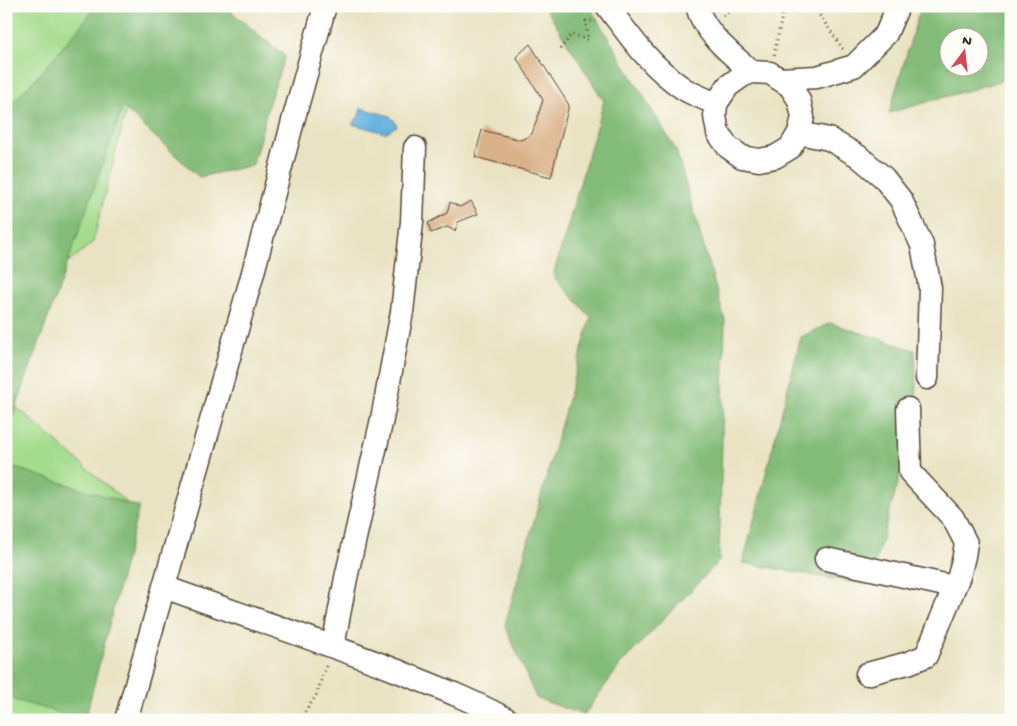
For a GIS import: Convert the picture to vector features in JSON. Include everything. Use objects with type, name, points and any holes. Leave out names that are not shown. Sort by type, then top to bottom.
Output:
[{"type":"street","points":[[126,720],[326,6]]},
{"type":"street","points":[[697,6],[698,13],[706,26],[728,52],[767,74],[790,86],[799,100],[803,117],[799,133],[790,148],[776,157],[759,160],[742,157],[728,147],[718,133],[715,116],[716,104],[728,86],[742,76],[767,74],[817,77],[854,66],[886,34],[898,6]]},
{"type":"street","points":[[603,14],[664,74],[686,90],[716,104]]},
{"type":"street","points":[[799,133],[829,139],[858,156],[883,177],[901,200],[922,245],[930,288],[927,378]]},
{"type":"street","points":[[333,646],[346,578],[382,419],[402,312],[412,222],[414,148]]},
{"type":"street","points":[[867,674],[926,656],[954,587],[964,556],[966,543],[953,518],[910,472],[908,409]]},
{"type":"street","points":[[826,558],[954,587]]},
{"type":"street","points":[[164,587],[333,646],[451,692],[508,720]]},
{"type":"path","points":[[774,6],[783,11],[799,12],[815,6],[854,66]]},
{"type":"path","points":[[767,74],[783,11]]},
{"type":"path","points":[[560,49],[572,34],[588,40],[586,21],[603,14]]},
{"type":"path","points":[[299,720],[316,696],[333,646]]},
{"type":"green space","points":[[6,6],[114,6],[146,32],[93,242],[6,316]]},
{"type":"green space","points":[[97,6],[224,6],[285,56],[269,102],[253,165],[199,177],[123,107],[6,436],[6,109],[42,72]]},
{"type":"green space","points":[[544,6],[589,6],[676,150],[725,320],[719,561],[620,665],[584,715],[536,698],[505,625],[591,317],[553,276],[604,101]]},
{"type":"green space","points":[[921,6],[1011,6],[1011,78],[889,113]]},
{"type":"green space","points":[[830,323],[915,350],[917,415],[869,585],[743,563],[801,337]]},
{"type":"green space","points":[[6,398],[127,503],[95,585],[73,720],[6,720]]},
{"type":"green space","points":[[6,465],[139,507],[85,720],[7,698]]},
{"type":"water","points":[[361,108],[390,116],[397,126],[385,133],[352,124],[359,116]]},
{"type":"building","points":[[530,44],[569,105],[551,177],[475,157],[482,130],[521,140],[532,134],[543,100],[516,57]]},
{"type":"building","points":[[471,201],[478,214],[458,222],[455,231],[447,227],[431,233],[428,223],[447,213],[450,202],[460,207]]}]
